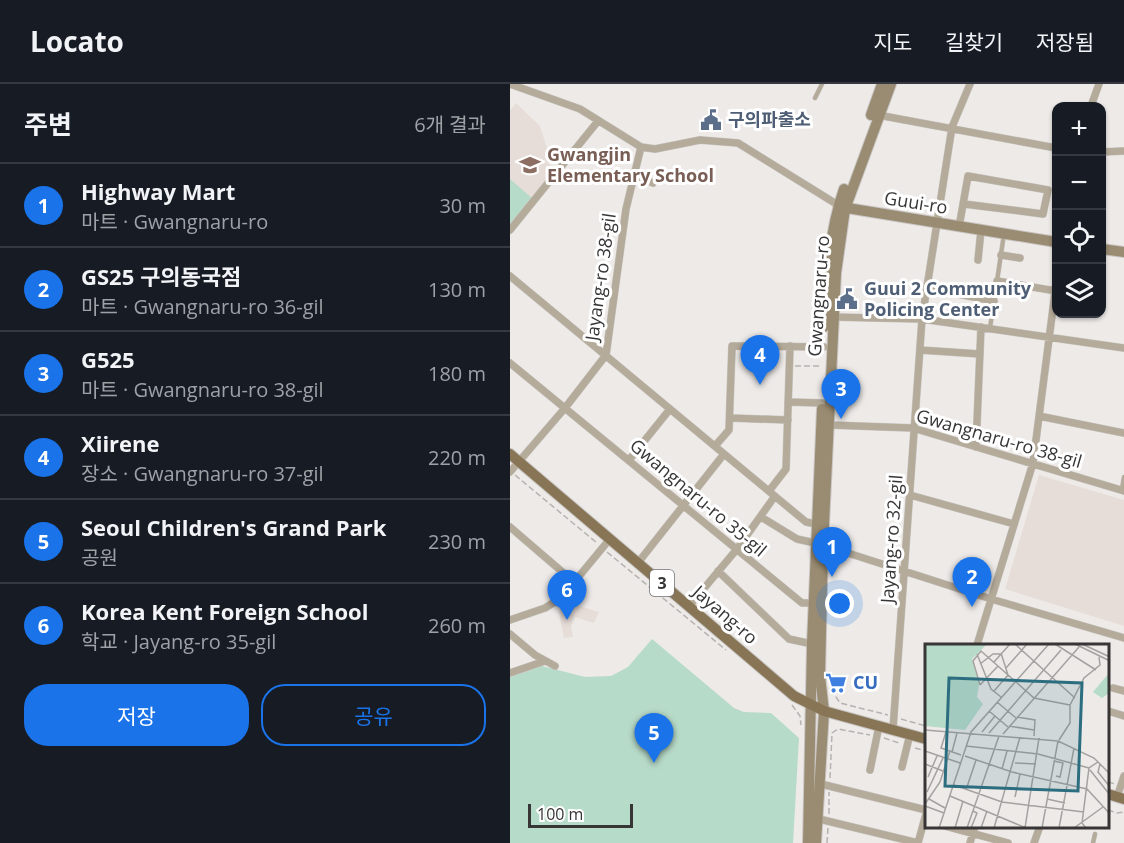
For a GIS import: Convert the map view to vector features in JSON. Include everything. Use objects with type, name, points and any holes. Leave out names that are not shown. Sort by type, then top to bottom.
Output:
[{"type":"main road","name":"Gwangnaru-ro","points":[[816,843],[824,711],[820,676],[819,544],[816,524],[828,269],[842,207],[882,84]]},
{"type":"main road","name":"Gwangnaru-ro","points":[[808,843],[813,603],[829,425],[832,317],[842,207],[891,84]]},
{"type":"main road","name":"Guui-ro","points":[[842,207],[1052,241]]},
{"type":"main road","points":[[1106,250],[1124,252]]},
{"type":"main road","name":"Jayang-ro","points":[[510,454],[606,544],[690,604],[794,696],[824,711],[925,739]]},
{"type":"street","points":[[510,84],[580,109],[641,147],[655,149],[700,140],[738,142],[842,207]]},
{"type":"street","name":"Jayang-ro 32-gil","points":[[893,729],[922,319],[952,127],[970,84]]},
{"type":"street","points":[[1092,102],[1099,84]]},
{"type":"street","points":[[878,115],[1052,147]]},
{"type":"street","points":[[510,230],[598,122]]},
{"type":"street","name":"Jayang-ro 38-gil","points":[[510,471],[565,408],[606,355],[620,242],[641,147]]},
{"type":"street","points":[[1106,152],[1124,151]]},
{"type":"street","points":[[633,175],[653,183]]},
{"type":"street","points":[[959,227],[963,204],[968,176],[1048,190],[1043,214],[963,204]]},
{"type":"street","points":[[978,260],[981,230]]},
{"type":"street","points":[[1001,255],[1020,258]]},
{"type":"street","points":[[510,276],[806,522],[816,524]]},
{"type":"street","points":[[997,281],[1052,288]]},
{"type":"street","points":[[927,288],[994,301]]},
{"type":"street","points":[[977,644],[1033,464],[1052,316]]},
{"type":"street","points":[[832,317],[922,319],[1124,348]]},
{"type":"street","points":[[976,447],[981,327]]},
{"type":"street","points":[[715,446],[729,430],[732,346],[824,347]]},
{"type":"street","points":[[690,604],[737,549],[760,517],[786,470],[790,346]]},
{"type":"street","points":[[920,350],[980,354]]},
{"type":"street","name":"Gwangnaru-ro 35-gil","points":[[510,363],[802,603],[813,603]]},
{"type":"street","points":[[788,402],[822,403]]},
{"type":"street","points":[[629,460],[670,409]]},
{"type":"street","points":[[1039,416],[1124,433]]},
{"type":"street","points":[[731,418],[788,420]]},
{"type":"street","name":"Gwangnaru-ro 38-gil","points":[[829,425],[914,428],[1123,490]]},
{"type":"street","points":[[637,564],[724,454]]},
{"type":"street","points":[[909,495],[1014,524]]},
{"type":"street","points":[[760,517],[797,539],[1124,638]]},
{"type":"street","points":[[510,526],[574,582]]},
{"type":"street","points":[[510,620],[545,608],[561,598],[606,544]]},
{"type":"street","points":[[718,572],[789,639],[812,644]]},
{"type":"street","points":[[510,634],[555,666]]},
{"type":"street","points":[[510,673],[545,661]]},
{"type":"street","points":[[1113,688],[1124,691]]},
{"type":"street","points":[[1109,712],[1124,716]]},
{"type":"street","points":[[870,770],[879,726]]},
{"type":"street","points":[[902,767],[910,734]]},
{"type":"street","points":[[1116,797],[1124,776]]},
{"type":"street","points":[[821,784],[925,817]]},
{"type":"street","points":[[819,819],[918,843],[925,820]]},
{"type":"street","points":[[960,828],[975,830],[1008,843]]},
{"type":"street","points":[[1034,843],[1039,828]]},
{"type":"street","points":[[970,843],[975,830]]},
{"type":"lane","points":[[815,98],[822,84]]},
{"type":"lane","points":[[990,329],[1004,234]]},
{"type":"lane","points":[[1123,490],[1124,477]]},
{"type":"lane","points":[[1093,843],[1095,834]]},
{"type":"path","points":[[788,366],[821,366]]},
{"type":"path","points":[[510,471],[606,544],[733,656]]},
{"type":"path","points":[[830,686],[840,703],[925,726]]},
{"type":"path","points":[[784,699],[800,716],[802,732]]},
{"type":"path","points":[[1109,811],[1124,812]]},
{"type":"shaded area","name":"Gwangjin Elementary School","points":[[516,103],[540,126],[549,155],[551,175],[510,223],[510,111]]},
{"type":"shaded area","points":[[1039,475],[1124,500],[1124,626],[1005,589]]},
{"type":"shaded area","points":[[563,601],[599,612],[594,623],[575,617],[571,626],[573,637],[564,638],[559,613]]},
{"type":"green space","points":[[510,179],[532,198],[510,224]]},
{"type":"green space","points":[[652,639],[734,708],[744,712],[771,713],[799,738],[793,843],[510,843],[510,677],[542,666],[585,677],[611,676],[628,667]]},
{"type":"place","name":"구의파출소","points":[[711,120]]},
{"type":"place","name":"Gwangjin Elementary School","points":[[530,165]]},
{"type":"place","name":"Guui 2 Community Policing Center","points":[[847,299]]},
{"type":"place","name":"Xiirene","points":[[760,385]]},
{"type":"place","name":"G525","points":[[841,419]]},
{"type":"place","name":"Highway Mart","points":[[832,577]]},
{"type":"place","name":"GS25 구의동국점","points":[[972,607]]},
{"type":"place","name":"Korea Kent Foreign School","points":[[567,620]]},
{"type":"place","name":"CU","points":[[836,683]]},
{"type":"place","name":"Seoul Children's Grand Park","points":[[654,763]]}]
